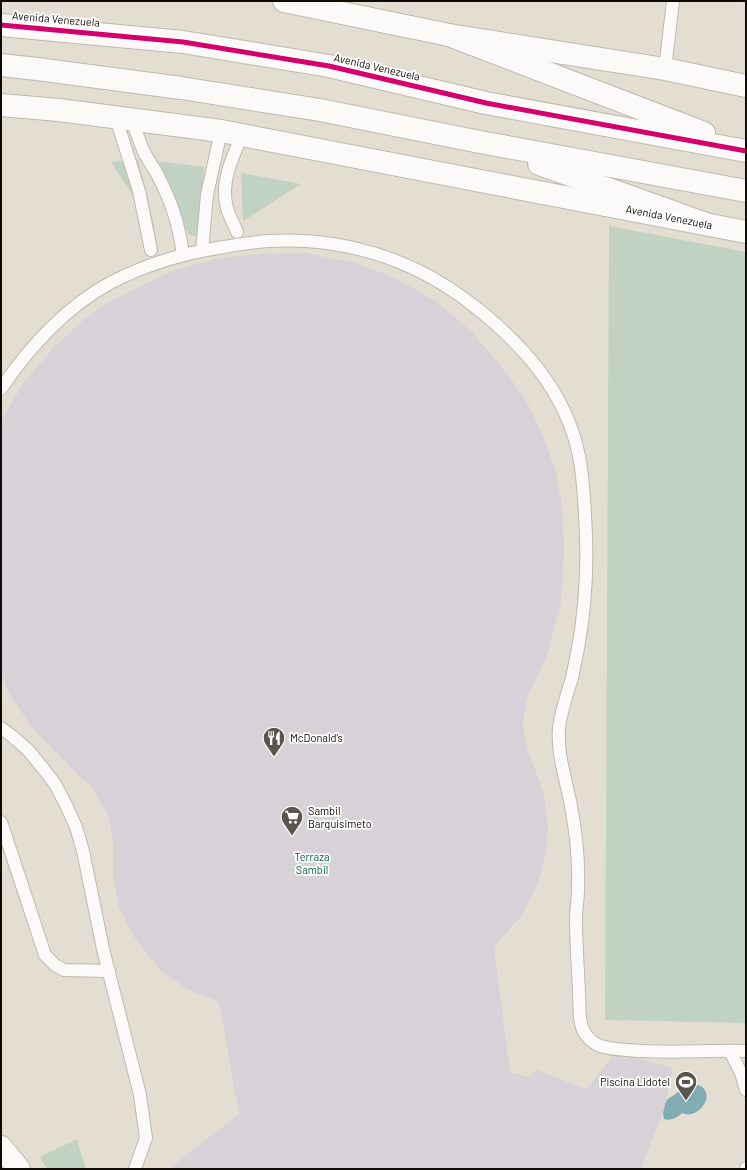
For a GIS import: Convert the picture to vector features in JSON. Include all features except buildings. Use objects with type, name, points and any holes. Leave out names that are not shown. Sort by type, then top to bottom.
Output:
[{"type":"street","points":[[284,1],[449,35],[665,70],[746,86]]},
{"type":"street","name":"Avenida Venezuela","points":[[1,24],[183,42],[329,66],[486,103],[746,150]]},
{"type":"street","points":[[449,35],[746,150]]},
{"type":"street","points":[[1,65],[181,88],[320,110],[480,142],[746,191]]},
{"type":"street","name":"Avenida Venezuela","points":[[1,105],[58,110],[231,133],[746,232]]},
{"type":"street","points":[[480,142],[709,225]]},
{"type":"street","points":[[1,1147],[19,1169]]},
{"type":"lane","points":[[665,70],[673,1]]},
{"type":"lane","points":[[124,119],[152,250]]},
{"type":"lane","points":[[124,119],[157,174],[173,209],[180,232],[183,256]]},
{"type":"lane","points":[[231,133],[229,165],[224,190],[227,209],[237,232]]},
{"type":"lane","points":[[202,251],[207,195],[231,133]]},
{"type":"lane","points":[[1,389],[26,355],[38,342],[68,314],[96,292],[111,283],[140,269],[183,256],[247,243],[299,240],[329,243],[350,246],[392,258],[440,282],[462,296],[506,333],[527,355],[546,379],[566,415],[579,453],[583,476],[586,528],[585,586],[581,624],[572,677],[565,694],[559,732],[561,762],[572,810],[578,860],[576,920],[581,1021],[583,1029],[587,1036],[601,1047],[654,1052],[746,1051]]},
{"type":"lane","points":[[1,728],[18,741],[42,767],[55,784],[76,827],[83,850],[103,949],[140,1095],[146,1138],[135,1169]]},
{"type":"lane","points":[[1,822],[45,955],[55,965],[64,970],[109,971]]},
{"type":"lane","points":[[730,1051],[741,1073],[746,1090]]},
{"type":"green space","points":[[138,159],[155,229],[111,162]]},
{"type":"green space","points":[[159,161],[204,167],[199,237],[189,235]]},
{"type":"green space","points":[[241,173],[301,184],[243,221]]},
{"type":"green space","points":[[609,226],[746,252],[746,1023],[605,1020]]},
{"type":"green space","points":[[77,1139],[86,1169],[47,1169],[40,1157]]},
{"type":"water","name":"Piscina Lidotel","points":[[693,1083],[701,1086],[705,1091],[706,1099],[702,1107],[695,1113],[682,1113],[674,1119],[664,1119],[663,1114],[667,1100],[684,1086]]},
{"type":"cycle path","points":[[1,25],[183,42],[329,66],[486,103],[746,151]]},
{"type":"place","name":"McDonald's","points":[[274,758]]},
{"type":"place","name":"Sambil Barquisimeto","points":[[292,836]]},
{"type":"place","name":"Piscina Lidotel","points":[[686,1102]]},
{"type":"park label","name":"Terraza Sambil","points":[[312,863]]}]
